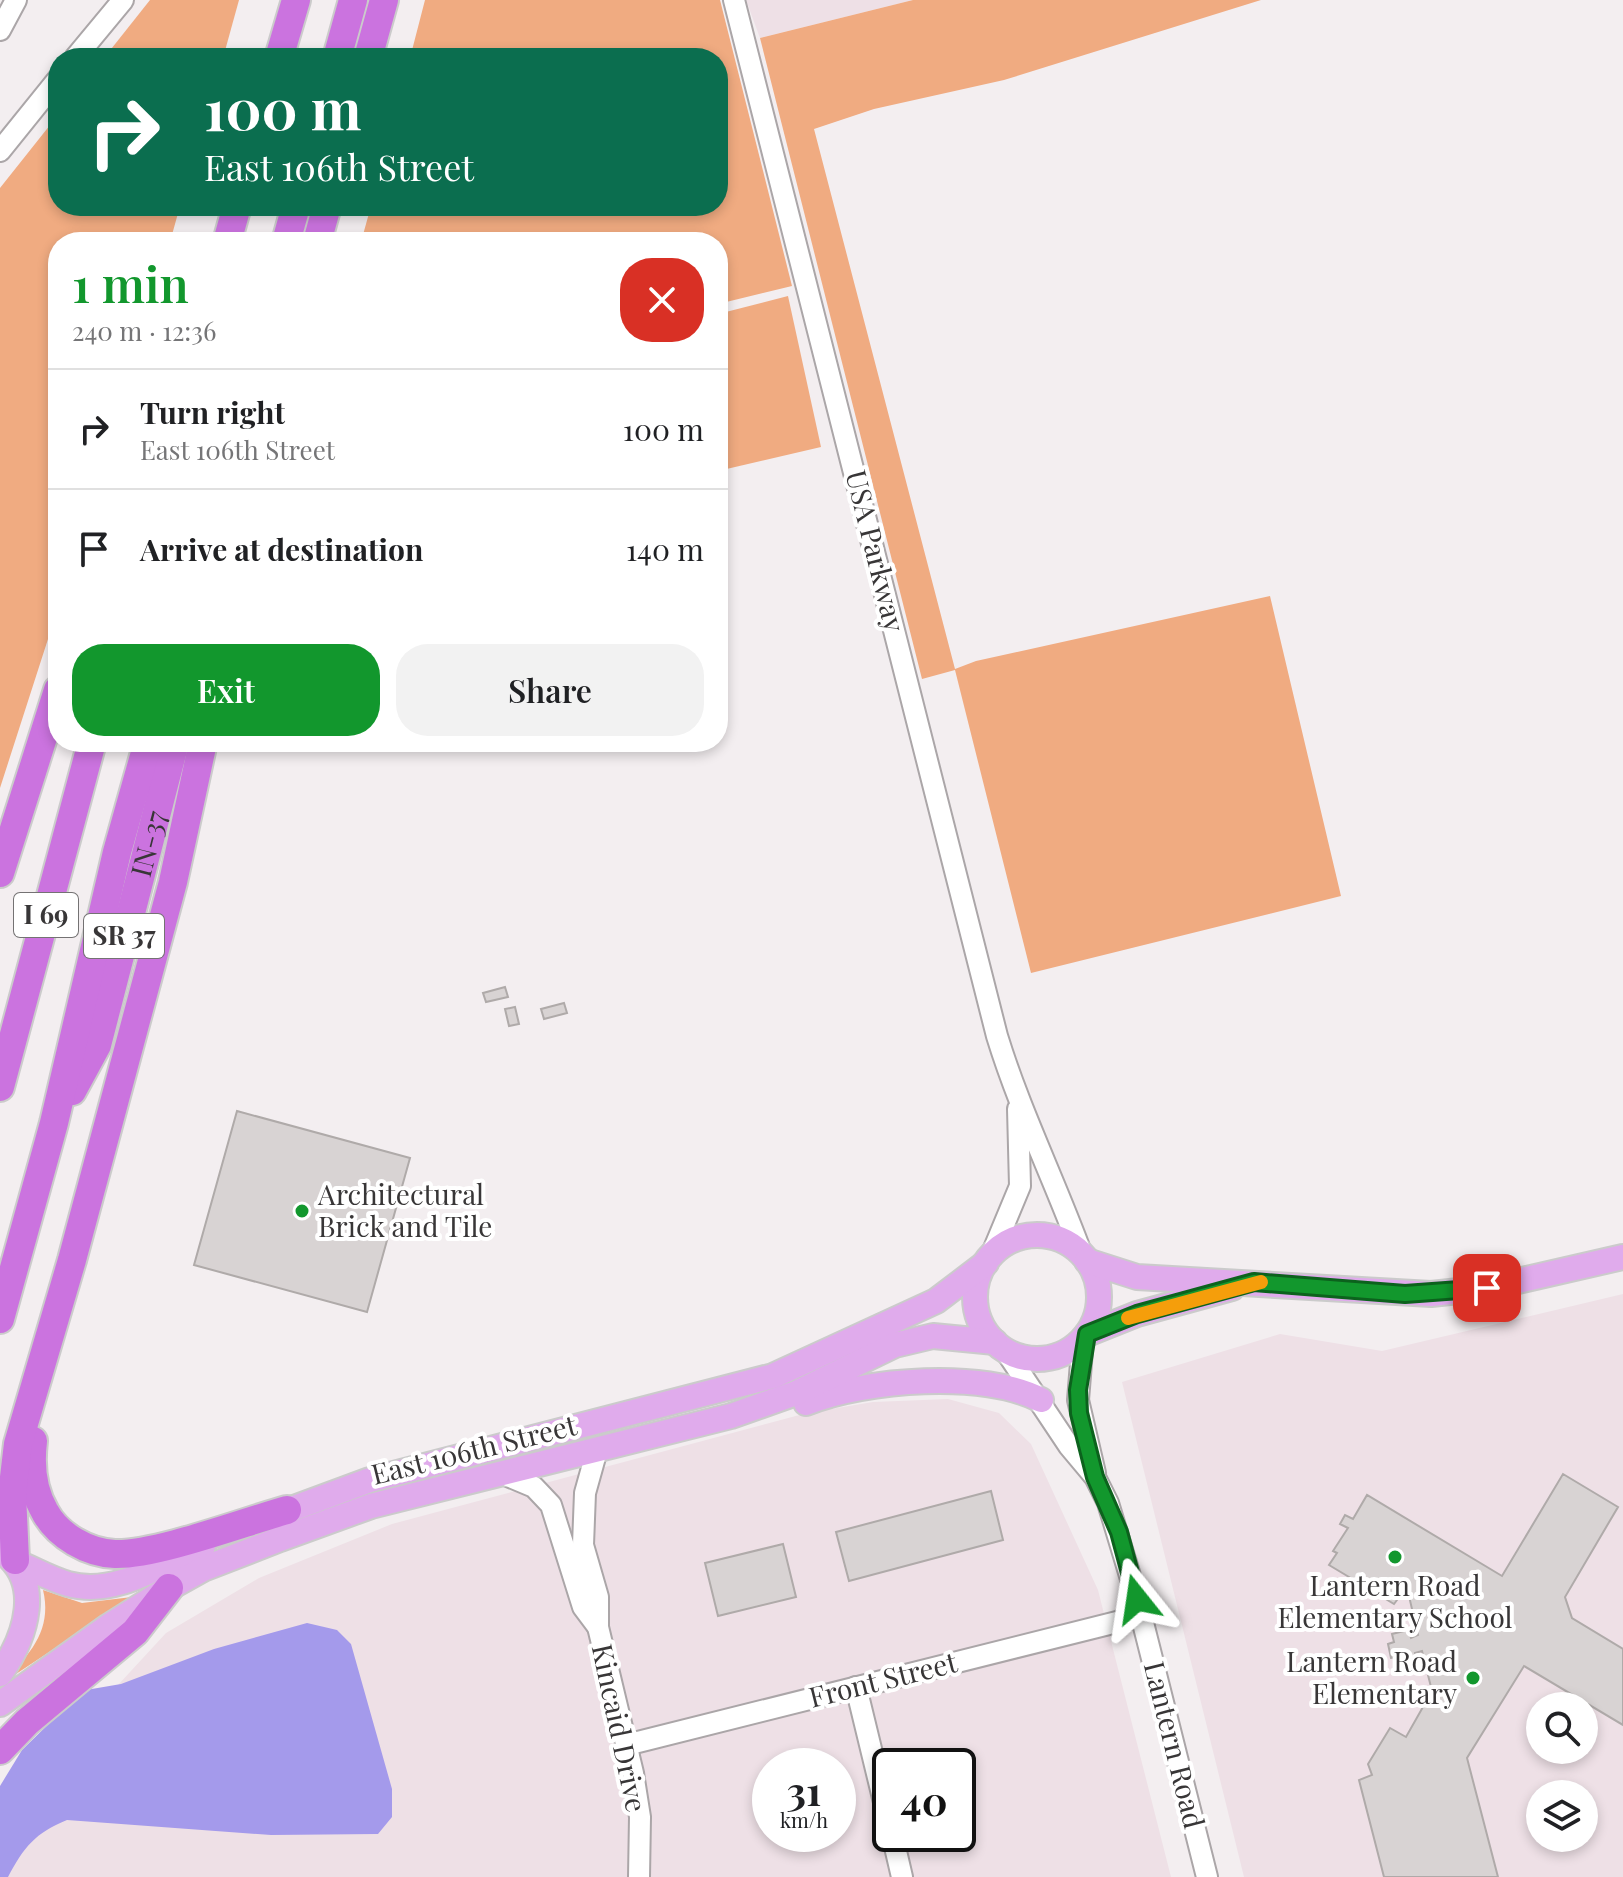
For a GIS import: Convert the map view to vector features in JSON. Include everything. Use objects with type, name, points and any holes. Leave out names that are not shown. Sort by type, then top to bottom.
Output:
[{"type":"highway","points":[[282,48],[296,0]]},
{"type":"highway","points":[[340,48],[353,0]]},
{"type":"highway","points":[[371,48],[384,0]]},
{"type":"highway","points":[[0,873],[48,722]]},
{"type":"highway","name":"I 69","points":[[0,1087],[89,752]]},
{"type":"highway","name":"I 69","points":[[0,1319],[54,1123],[117,852],[145,752]]},
{"type":"highway","name":"IN-37","points":[[54,1123],[97,1045],[172,752]]},
{"type":"highway","points":[[10,1558],[12,1494],[18,1444],[72,1260],[173,882],[201,752]]},
{"type":"highway","points":[[72,1260],[32,1446],[35,1489],[49,1519],[76,1542],[115,1554],[154,1548],[287,1510]]},
{"type":"highway","points":[[0,1750],[27,1722],[135,1632],[169,1588]]},
{"type":"main road","points":[[1254,1282],[1137,1314],[1085,1336],[1067,1351],[1046,1358],[1025,1358],[1000,1346],[982,1325],[976,1304],[977,1282],[988,1260],[1015,1240],[1035,1236],[1066,1242],[1085,1258],[1137,1277],[1254,1282],[1393,1294],[1446,1293],[1499,1286],[1623,1257]]},
{"type":"main road","points":[[1085,1258],[1097,1281],[1099,1303],[1085,1336]]},
{"type":"main road","name":"East 106th Street","points":[[10,1558],[69,1584],[106,1586],[287,1510],[370,1480],[773,1376],[936,1301],[988,1260]]},
{"type":"main road","name":"East 106th Street","points":[[0,1704],[109,1626],[203,1569],[371,1506],[731,1416],[796,1393],[895,1345],[933,1336],[1000,1346]]},
{"type":"main road","points":[[731,1416],[766,1419],[830,1393],[885,1383],[1008,1386],[1041,1400]]},
{"type":"main road","points":[[0,1674],[27,1622],[28,1600],[10,1558]]},
{"type":"street","points":[[0,30],[16,0]]},
{"type":"street","points":[[83,48],[123,0]]},
{"type":"street","name":"USA Parkway","points":[[734,0],[990,1010],[1018,1101],[1037,1138],[1085,1258]]},
{"type":"street","points":[[0,151],[48,91]]},
{"type":"street","name":"USA Parkway","points":[[988,1260],[1020,1186],[1018,1101]]},
{"type":"street","name":"Lantern Road","points":[[1085,1336],[1078,1400],[1095,1477],[1119,1532],[1207,1877]]},
{"type":"street","name":"Lantern Road","points":[[1000,1346],[1041,1400],[1069,1446],[1095,1477]]},
{"type":"street","name":"Kincaid Drive","points":[[597,1450],[585,1493],[583,1545],[598,1597],[598,1627],[640,1817],[639,1877]]},
{"type":"street","name":"Kincaid Drive","points":[[503,1474],[534,1487],[551,1505],[583,1607],[598,1627]]},
{"type":"street","name":"Front Street","points":[[626,1745],[1141,1616]]},
{"type":"street","points":[[856,1687],[872,1753]]},
{"type":"street","points":[[896,1852],[902,1877]]},
{"type":"shaded area","points":[[150,0],[239,0],[226,48],[112,48]]},
{"type":"shaded area","points":[[425,0],[720,0],[792,286],[728,302],[728,232],[364,232],[368,216],[728,216],[728,48],[413,48]]},
{"type":"shaded area","points":[[746,0],[913,0],[760,38]]},
{"type":"shaded area","points":[[913,0],[1261,0],[1004,80],[874,109],[814,129],[955,669],[976,661],[1270,596],[1341,896],[1031,973],[955,670],[922,679],[760,38]]},
{"type":"shaded area","points":[[48,128],[48,216],[177,216],[173,232],[48,232],[48,639],[0,788],[0,188]]},
{"type":"shaded area","points":[[788,296],[821,447],[728,469],[728,311]]},
{"type":"shaded area","name":"Lantern Road Elementary School","points":[[1623,1294],[1623,1877],[1244,1877],[1122,1382],[1280,1334],[1382,1351]]},
{"type":"shaded area","points":[[948,1399],[999,1413],[1031,1444],[1098,1590],[1171,1877],[0,1877],[35,1775],[166,1633],[259,1578],[392,1524],[807,1413],[873,1402]]},
{"type":"shaded area","points":[[43,1590],[82,1603],[132,1597],[16,1674],[15,1669],[30,1652],[40,1633],[45,1613]]},
{"type":"shaded area","points":[[307,1623],[337,1630],[351,1644],[392,1789],[392,1817],[378,1834],[271,1835],[67,1820],[38,1836],[19,1857],[8,1877],[0,1877],[0,1786],[22,1750],[69,1704],[86,1690],[121,1684],[214,1649]]},
{"type":"building","points":[[505,987],[508,997],[486,1002],[483,993]]},
{"type":"building","points":[[564,1003],[567,1013],[544,1019],[541,1009]]},
{"type":"building","points":[[515,1007],[519,1024],[509,1026],[505,1009]]},
{"type":"building","name":"Architectural Brick and Tile","points":[[237,1111],[410,1158],[367,1312],[194,1265]]},
{"type":"building","name":"Lantern Road Elementary","points":[[1563,1474],[1618,1507],[1565,1597],[1572,1618],[1623,1649],[1623,1725],[1598,1710],[1598,1692],[1568,1692],[1524,1666],[1467,1758],[1498,1877],[1384,1877],[1359,1780],[1372,1775],[1368,1764],[1390,1728],[1406,1737],[1432,1691],[1422,1651],[1415,1653],[1416,1661],[1400,1665],[1398,1657],[1391,1658],[1388,1644],[1394,1642],[1392,1634],[1408,1630],[1411,1638],[1418,1635],[1409,1596],[1403,1592],[1394,1604],[1329,1565],[1337,1553],[1333,1551],[1348,1528],[1340,1524],[1345,1515],[1353,1519],[1367,1495],[1502,1576]]},
{"type":"building","points":[[991,1491],[1003,1540],[849,1581],[836,1532]]},
{"type":"building","points":[[783,1544],[796,1597],[718,1616],[705,1563]]},
{"type":"slow traffic","points":[[1128,1318],[1261,1282]]},
{"type":"place","name":"Architectural Brick and Tile","points":[[302,1211]]},
{"type":"place","name":"Lantern Road Elementary School","points":[[1395,1557]]},
{"type":"place","name":"Lantern Road Elementary","points":[[1473,1678]]},
{"type":"route","points":[[1137,1599],[1119,1532],[1095,1477],[1079,1413],[1083,1338],[1087,1334],[1137,1314],[1254,1282],[1405,1294],[1487,1288]]}]
